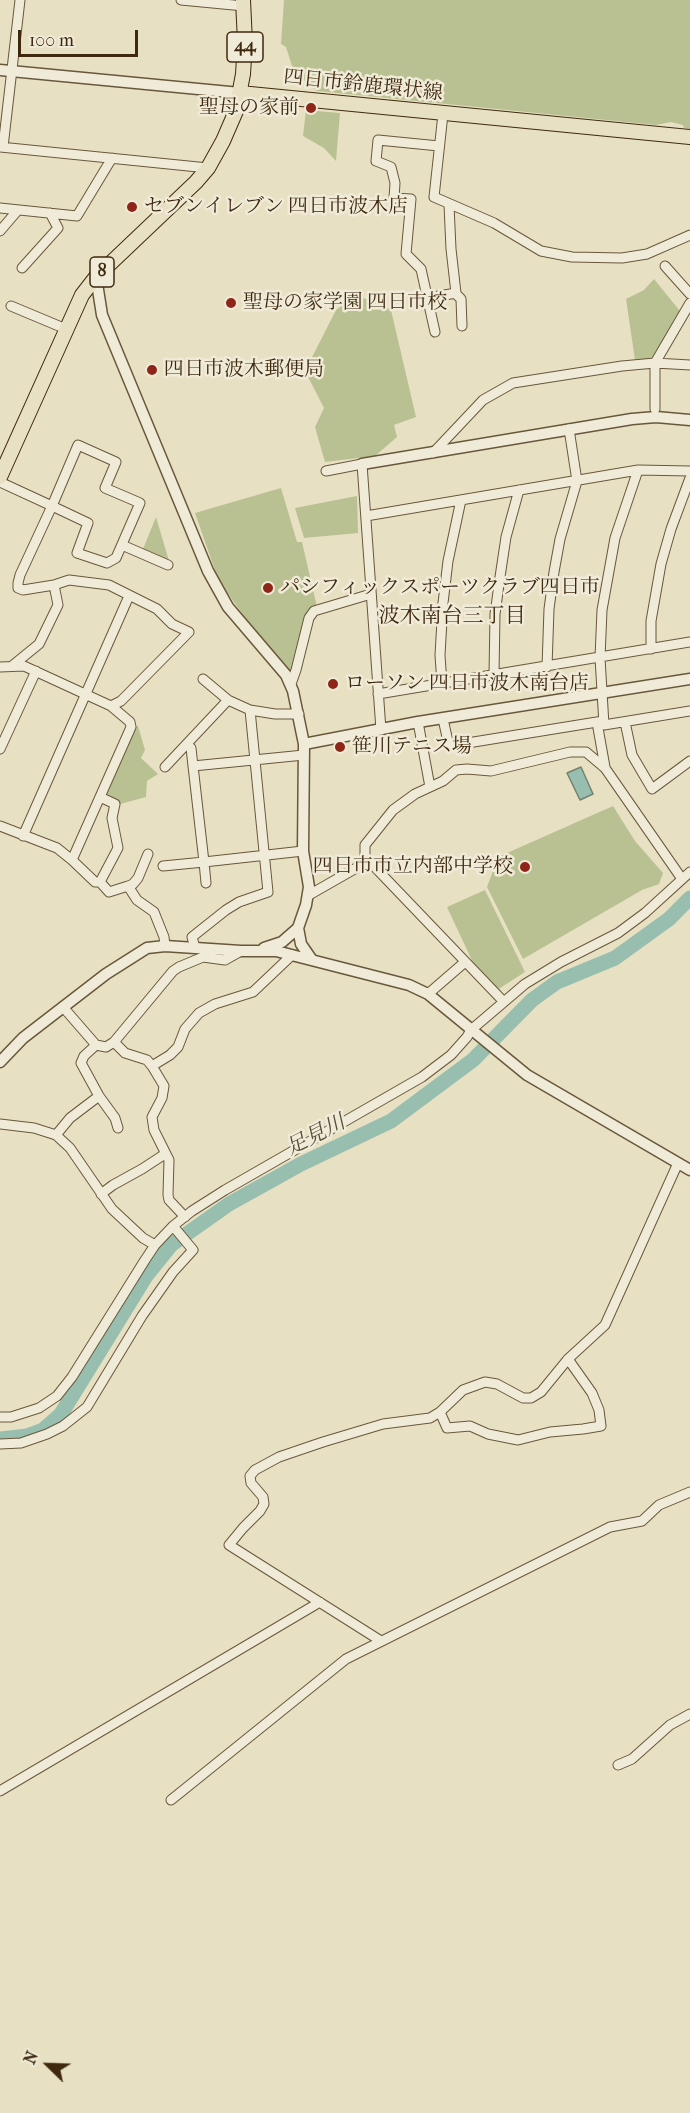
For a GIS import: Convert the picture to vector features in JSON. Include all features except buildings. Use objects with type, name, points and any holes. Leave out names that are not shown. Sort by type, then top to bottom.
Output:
[{"type":"main road","name":"44","points":[[240,93],[245,42],[243,3]]},
{"type":"main road","name":"四日市鈴鹿環状線","points":[[240,93],[690,137]]},
{"type":"main road","name":"8","points":[[0,477],[82,295],[96,277],[162,216],[208,168],[224,141],[236,111],[240,93]]},
{"type":"street","points":[[20,0],[1,147],[208,168]]},
{"type":"street","points":[[182,0],[243,3]]},
{"type":"street","points":[[0,70],[240,93]]},
{"type":"street","points":[[443,114],[434,197],[494,223],[541,251],[555,255],[597,259],[622,258],[647,254],[690,235]]},
{"type":"street","points":[[435,332],[421,269],[406,254],[411,199],[394,198],[395,183],[391,167],[376,161],[378,140],[439,146]]},
{"type":"street","points":[[0,208],[77,216],[112,158]]},
{"type":"street","points":[[449,205],[455,293],[461,299],[462,326]]},
{"type":"street","points":[[0,231],[18,210]]},
{"type":"street","points":[[22,268],[58,228],[50,213]]},
{"type":"street","points":[[665,266],[690,294]]},
{"type":"street","points":[[96,277],[102,315],[212,579],[228,607],[286,675],[291,684],[304,749],[303,851],[309,895],[298,928],[301,944],[315,962]]},
{"type":"street","points":[[427,298],[455,293]]},
{"type":"street","points":[[655,409],[654,363],[687,313],[690,303]]},
{"type":"street","points":[[11,306],[66,329]]},
{"type":"street","points":[[433,453],[483,400],[513,384],[622,366],[654,363],[690,365]]},
{"type":"street","points":[[326,471],[569,429],[648,418],[690,420]]},
{"type":"street","points":[[547,667],[549,609],[554,572],[560,539],[577,481],[569,429]]},
{"type":"street","points":[[0,482],[52,506],[88,523],[77,553],[107,563],[116,558],[140,503],[105,488],[116,462],[78,445],[52,506],[20,575],[18,588],[24,590],[69,580],[109,585],[157,609],[172,624],[189,632],[121,701],[111,706]]},
{"type":"street","points":[[362,464],[381,730]]},
{"type":"street","points":[[605,768],[601,724],[602,610],[611,555],[623,511],[639,470]]},
{"type":"street","points":[[366,516],[639,470],[690,471]]},
{"type":"street","points":[[651,649],[651,621],[661,564],[676,513],[690,478]]},
{"type":"street","points":[[494,675],[495,614],[500,577],[506,537],[519,490]]},
{"type":"street","points":[[442,684],[440,655],[443,603],[448,561],[461,500]]},
{"type":"street","points":[[122,545],[168,565]]},
{"type":"street","points":[[12,666],[39,644],[58,605],[54,585]]},
{"type":"street","points":[[291,684],[309,618],[314,611],[371,594]]},
{"type":"street","points":[[23,836],[129,596]]},
{"type":"street","points":[[378,694],[690,642]]},
{"type":"street","points":[[0,667],[24,666],[36,671],[111,706],[130,722],[131,727],[72,860]]},
{"type":"street","points":[[0,749],[36,671]]},
{"type":"street","points":[[203,679],[228,700],[250,710],[274,714],[298,714]]},
{"type":"street","points":[[193,766],[255,760],[418,722],[690,679]]},
{"type":"street","points":[[165,767],[228,700]]},
{"type":"street","points":[[200,951],[192,937],[239,902],[268,892],[250,710]]},
{"type":"street","points":[[444,719],[449,746],[690,711]]},
{"type":"street","points":[[418,722],[429,787]]},
{"type":"street","points":[[625,722],[632,755],[652,789],[690,760]]},
{"type":"street","points":[[191,748],[206,883]]},
{"type":"street","points":[[309,895],[358,867],[365,860],[365,845],[393,810],[415,794],[443,781],[456,770],[491,771],[570,752],[586,752],[605,768],[682,879]]},
{"type":"street","points":[[100,797],[115,804],[112,818],[118,848],[100,882]]},
{"type":"street","points":[[0,826],[57,849],[109,891],[133,884],[148,854]]},
{"type":"street","points":[[163,866],[303,851]]},
{"type":"street","points":[[365,860],[368,860],[504,1002]]},
{"type":"street","points":[[0,1417],[11,1418],[39,1408],[57,1396],[72,1377],[155,1245],[185,1217],[225,1190],[422,1077],[451,1055],[472,1031],[525,984],[561,962],[618,933],[645,913],[690,872]]},
{"type":"street","points":[[128,886],[137,900],[154,912],[164,937],[165,946]]},
{"type":"street","points":[[255,951],[282,942],[298,928]]},
{"type":"street","points":[[0,1062],[23,1038],[106,974],[147,948],[165,946],[200,951],[276,951],[409,985],[428,994],[495,1050],[538,1082],[690,1170]]},
{"type":"street","points":[[63,1007],[96,1045],[103,1048],[114,1042],[173,971],[200,951]]},
{"type":"street","points":[[152,1066],[178,1047],[185,1029],[199,1012],[215,1004],[253,992],[292,955]]},
{"type":"street","points":[[428,994],[465,962]]},
{"type":"street","points":[[114,1042],[125,1053],[147,1060],[164,1086],[162,1098],[152,1117],[154,1130],[169,1160],[168,1195],[185,1217]]},
{"type":"street","points":[[96,1045],[84,1056],[81,1063],[99,1096],[115,1118],[118,1128]]},
{"type":"street","points":[[56,1136],[70,1118],[99,1096]]},
{"type":"street","points":[[0,1124],[34,1128],[56,1136],[70,1148],[101,1194],[126,1224],[142,1238],[155,1245]]},
{"type":"street","points":[[101,1194],[112,1185],[165,1154]]},
{"type":"street","points":[[381,1641],[229,1545],[261,1511],[264,1504],[263,1497],[251,1483],[250,1476],[255,1470],[279,1457],[323,1442],[383,1424],[430,1418],[440,1412],[463,1390],[485,1382],[497,1384],[523,1398],[531,1398],[541,1392],[568,1359],[605,1325],[678,1163]]},
{"type":"street","points":[[0,1444],[21,1443],[47,1434],[63,1426],[87,1407],[142,1316],[173,1272],[193,1250],[173,1227]]},
{"type":"street","points":[[440,1412],[447,1428],[470,1426],[488,1434],[518,1440],[550,1432],[601,1426],[599,1410],[592,1393],[568,1359]]},
{"type":"street","points":[[171,1800],[346,1659],[610,1527],[642,1521],[659,1505],[690,1492]]},
{"type":"street","points":[[0,1791],[320,1602]]},
{"type":"street","points":[[618,1765],[632,1759],[670,1725],[690,1714]]},
{"type":"shaded area","points":[[284,0],[690,0],[690,129],[671,122],[656,125],[317,91],[299,77],[293,69],[286,47],[281,44]]},
{"type":"shaded area","points":[[306,110],[340,113],[336,161],[324,148],[303,136]]},
{"type":"shaded area","points":[[654,279],[680,311],[654,357],[651,360],[635,360],[626,299],[644,290]]},
{"type":"shaded area","points":[[356,296],[391,310],[416,417],[394,425],[397,437],[375,456],[325,462],[315,427],[324,408],[305,371],[336,310]]},
{"type":"shaded area","name":"パシフィックスポーツクラブ四日市","points":[[281,488],[297,542],[302,542],[317,607],[291,673],[245,618],[218,579],[195,513]]},
{"type":"shaded area","points":[[357,496],[358,533],[304,538],[295,508]]},
{"type":"shaded area","points":[[156,517],[169,561],[143,549]]},
{"type":"shaded area","points":[[138,726],[145,750],[141,758],[158,774],[147,781],[146,797],[120,804],[107,797],[107,793],[135,727]]},
{"type":"shaded area","points":[[581,767],[593,794],[580,800],[567,773]]},
{"type":"shaded area","points":[[613,806],[635,841],[663,873],[659,884],[642,890],[523,959],[487,887],[498,857]]},
{"type":"shaded area","points":[[485,890],[525,972],[497,990],[475,967],[447,907]]},
{"type":"waterway","name":"足見川","points":[[0,1439],[27,1436],[43,1430],[61,1414],[146,1276],[171,1245],[229,1204],[301,1164],[391,1121],[473,1060],[532,1000],[557,982],[615,958],[669,919],[690,898]]},
{"type":"place","name":"聖母の家前","points":[[311,108]]},
{"type":"place","name":"セブンイレブン 四日市波木店","points":[[132,207]]},
{"type":"place","name":"聖母の家学園 四日市校","points":[[231,303]]},
{"type":"place","name":"四日市波木郵便局","points":[[152,370]]},
{"type":"place","name":"パシフィックスポーツクラブ四日市","points":[[268,588]]},
{"type":"place","name":"ローソン 四日市波木南台店","points":[[333,684]]},
{"type":"place","name":"笹川テニス場","points":[[340,747]]},
{"type":"place","name":"四日市市立内部中学校","points":[[525,867]]},
{"type":"district","name":"波木南台三丁目","points":[[452,617]]}]
